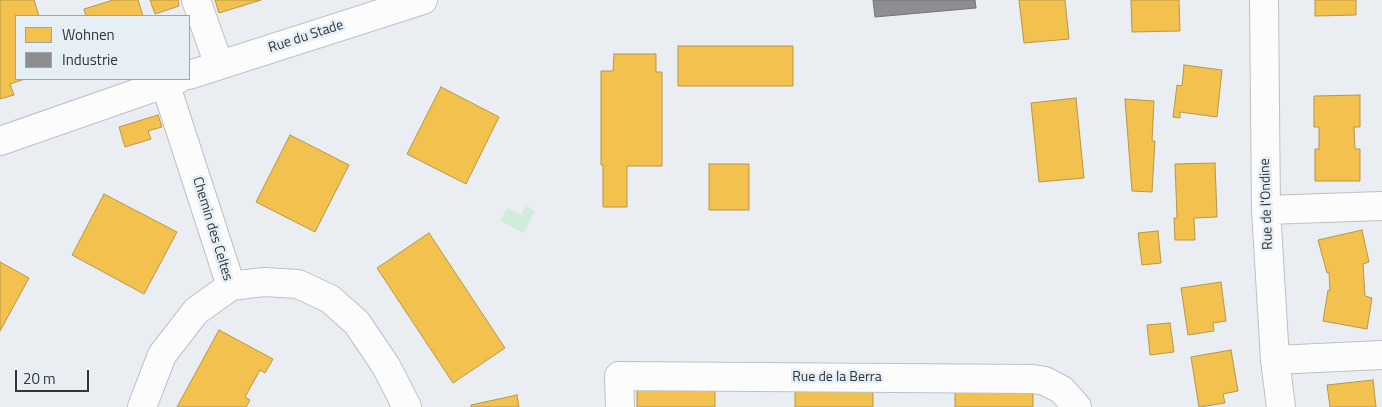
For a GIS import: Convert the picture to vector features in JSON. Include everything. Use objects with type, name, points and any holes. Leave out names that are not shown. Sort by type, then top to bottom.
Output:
[{"type":"street","points":[[196,0],[219,65]]},
{"type":"street","name":"Rue du Stade","points":[[190,75],[422,0]]},
{"type":"street","name":"Rue de l'Ondine","points":[[1264,0],[1266,210],[1275,360],[1281,407]]},
{"type":"street","name":"Rue du Stade","points":[[0,141],[174,80]]},
{"type":"street","name":"Chemin des Celtes","points":[[142,407],[162,355],[196,311],[230,286],[177,80]]},
{"type":"street","points":[[1266,210],[1382,206]]},
{"type":"street","points":[[230,286],[264,282],[298,284],[330,299],[357,323],[386,366],[407,407]]},
{"type":"street","points":[[1275,360],[1382,355]]},
{"type":"street","name":"Rue de la Berra","points":[[620,407],[619,376],[1033,379],[1045,381],[1062,390],[1077,407]]},
{"type":"green space","points":[[526,206],[535,211],[524,233],[500,221],[507,208],[521,215]]},
{"type":"building: Wohnen","points":[[0,0],[34,0],[39,15],[15,15],[15,80],[22,80],[10,84],[14,95],[0,99]]},
{"type":"building: Wohnen","points":[[113,0],[138,0],[143,15],[86,15],[84,9]]},
{"type":"building: Wohnen","points":[[150,0],[178,0],[179,6],[155,14]]},
{"type":"building: Wohnen","points":[[215,0],[261,0],[219,13]]},
{"type":"building: Wohnen","points":[[1019,0],[1065,0],[1069,39],[1024,43]]},
{"type":"building: Wohnen","points":[[1131,0],[1179,0],[1180,31],[1132,32]]},
{"type":"building: Wohnen","points":[[1315,0],[1356,0],[1356,15],[1315,16]]},
{"type":"building: Wohnen","points":[[678,46],[793,46],[793,86],[678,86]]},
{"type":"building: Wohnen","points":[[614,54],[656,54],[656,72],[662,72],[662,166],[627,166],[627,207],[603,207],[601,71],[613,71]]},
{"type":"building: Wohnen","points":[[1184,65],[1222,70],[1217,117],[1180,112],[1180,118],[1173,117],[1177,85],[1182,86]]},
{"type":"building: Wohnen","points":[[441,87],[499,117],[466,184],[407,154]]},
{"type":"building: Wohnen","points":[[1360,95],[1360,127],[1354,127],[1355,149],[1360,149],[1360,181],[1315,181],[1315,149],[1319,149],[1319,127],[1314,127],[1314,96]]},
{"type":"building: Wohnen","points":[[1076,98],[1084,178],[1039,182],[1031,103]]},
{"type":"building: Wohnen","points":[[1125,99],[1154,101],[1152,141],[1155,141],[1152,192],[1132,191]]},
{"type":"building: Wohnen","points":[[158,115],[162,127],[148,131],[151,139],[125,147],[119,127]]},
{"type":"building: Wohnen","points":[[290,135],[349,165],[315,232],[256,202]]},
{"type":"building: Wohnen","points":[[1215,163],[1217,217],[1194,218],[1195,240],[1175,240],[1174,218],[1177,218],[1175,164]]},
{"type":"building: Wohnen","points":[[709,164],[749,164],[749,210],[709,210]]},
{"type":"building: Wohnen","points":[[104,194],[177,232],[144,294],[72,255]]},
{"type":"building: Wohnen","points":[[1362,230],[1369,262],[1363,264],[1365,296],[1372,298],[1367,329],[1323,321],[1328,290],[1330,291],[1329,272],[1327,273],[1318,240]]},
{"type":"building: Wohnen","points":[[1158,231],[1161,263],[1142,265],[1138,233]]},
{"type":"building: Wohnen","points":[[429,233],[505,348],[453,383],[377,268]]},
{"type":"building: Wohnen","points":[[0,262],[29,278],[0,331]]},
{"type":"building: Wohnen","points":[[1221,282],[1226,321],[1213,323],[1214,331],[1188,335],[1181,288]]},
{"type":"building: Wohnen","points":[[1170,323],[1174,352],[1150,355],[1147,325]]},
{"type":"building: Wohnen","points":[[219,330],[273,359],[265,373],[260,370],[245,397],[250,400],[246,407],[177,407]]},
{"type":"building: Wohnen","points":[[1231,350],[1238,391],[1223,394],[1225,403],[1199,407],[1191,357]]},
{"type":"building: Wohnen","points":[[1373,380],[1376,407],[1330,407],[1327,385]]},
{"type":"building: Wohnen","points":[[637,383],[715,383],[715,407],[637,407]]},
{"type":"building: Wohnen","points":[[955,388],[1033,389],[1033,407],[955,407]]},
{"type":"building: Wohnen","points":[[795,389],[873,389],[873,407],[795,407]]},
{"type":"building: Wohnen","points":[[517,395],[519,407],[471,407],[471,405]]},
{"type":"building: Industrie","points":[[873,0],[975,0],[976,8],[875,17]]}]
